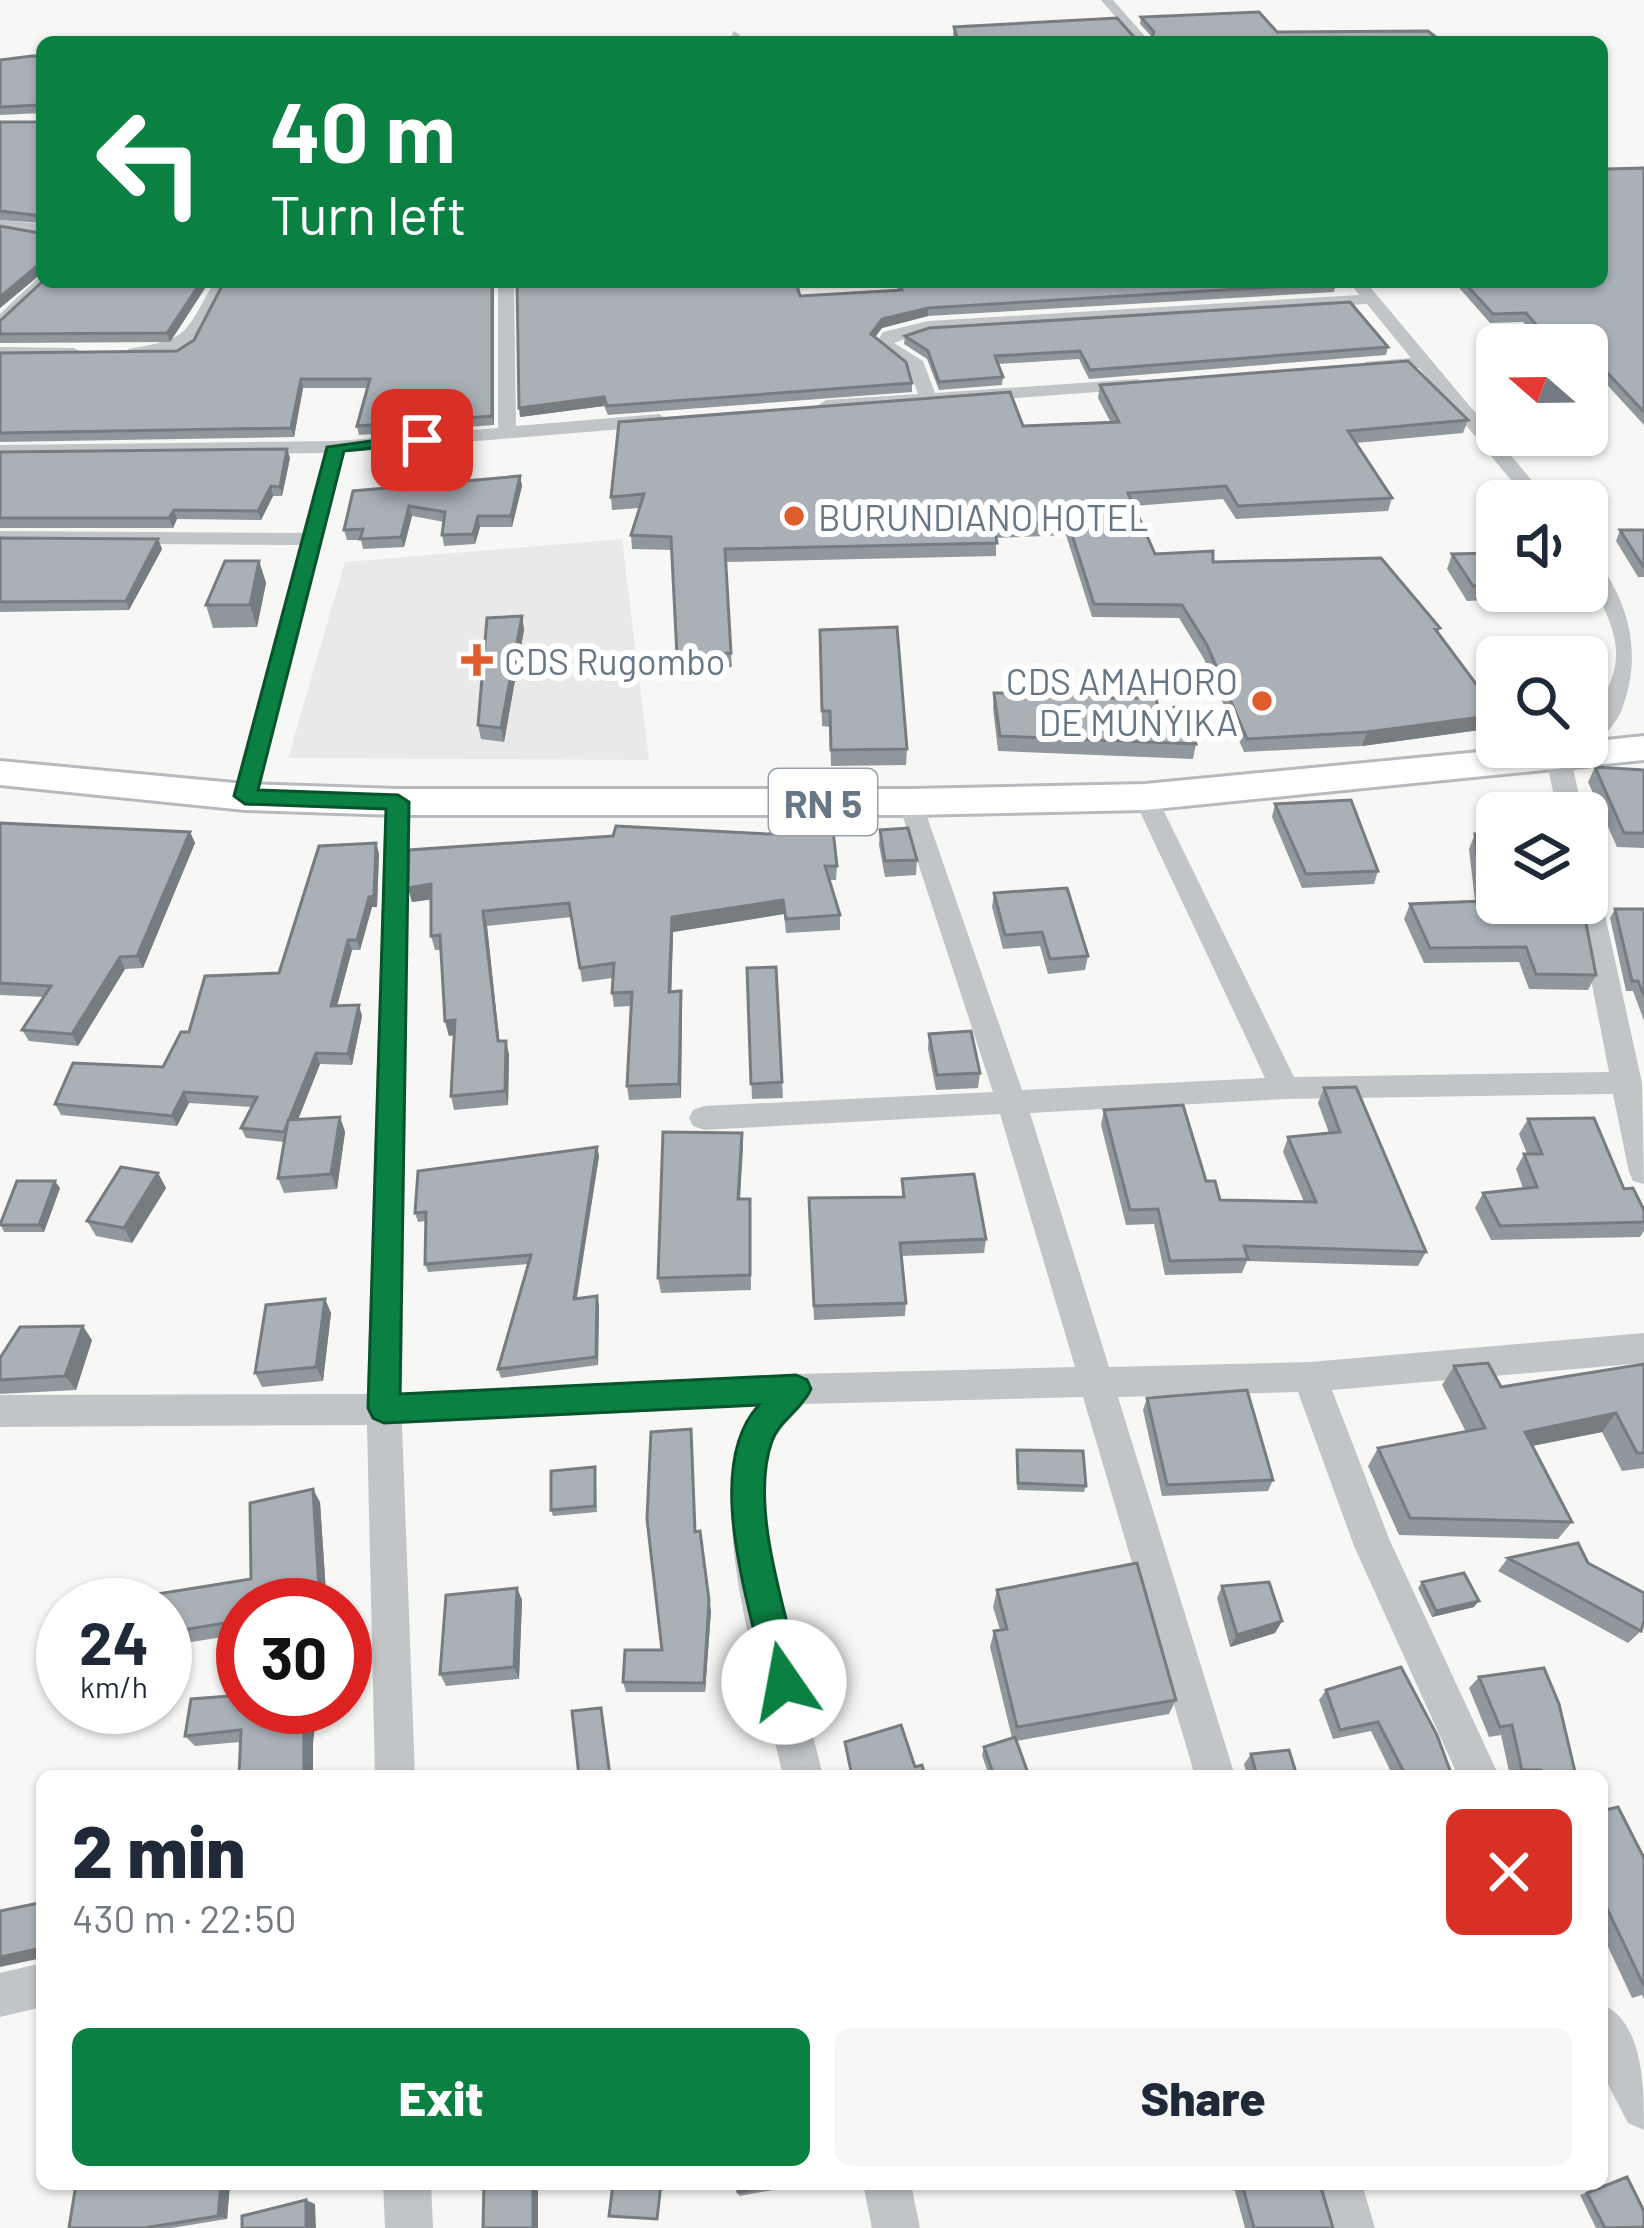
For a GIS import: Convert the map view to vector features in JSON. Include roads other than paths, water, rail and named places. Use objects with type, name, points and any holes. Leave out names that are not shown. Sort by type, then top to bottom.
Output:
[{"type":"main road","name":"RN 5","points":[[1608,748],[1644,748]]},
{"type":"main road","name":"RN 5","points":[[0,772],[245,796],[398,802],[910,802],[1145,796],[1476,759]]},
{"type":"street","points":[[1107,0],[1139,36]]},
{"type":"street","points":[[0,228],[36,231]]},
{"type":"street","points":[[0,324],[36,285]]},
{"type":"street","points":[[115,353],[161,354],[185,345],[218,288]]},
{"type":"street","points":[[506,288],[507,432]]},
{"type":"street","points":[[1363,288],[1522,480]]},
{"type":"street","points":[[928,398],[916,365],[884,345],[890,336],[928,326],[1373,299]]},
{"type":"street","points":[[0,352],[92,353]]},
{"type":"street","points":[[1359,367],[1425,362]]},
{"type":"street","points":[[811,407],[1160,382]]},
{"type":"street","points":[[0,451],[336,447],[671,419]]},
{"type":"street","points":[[245,796],[336,447]]},
{"type":"street","points":[[0,537],[311,539]]},
{"type":"street","points":[[1608,580],[1635,606],[1643,676],[1635,695],[1608,718]]},
{"type":"street","points":[[1145,796],[1285,1088]]},
{"type":"street","points":[[395,1770],[384,1408],[398,802]]},
{"type":"street","points":[[910,802],[1010,1100],[1213,1770]]},
{"type":"street","points":[[1594,924],[1644,1172]]},
{"type":"street","points":[[704,1118],[1285,1088],[1627,1083]]},
{"type":"street","points":[[0,1411],[384,1408],[796,1389],[1310,1377],[1644,1348]]},
{"type":"street","points":[[1310,1377],[1372,1546],[1476,1770]]},
{"type":"street","points":[[796,1389],[764,1421],[753,1447],[746,1495],[802,1770]]},
{"type":"street","points":[[0,1996],[36,1987]]},
{"type":"street","points":[[1608,2038],[1644,2107]]},
{"type":"street","points":[[407,2190],[409,2228]]},
{"type":"street","points":[[888,2190],[896,2228]]},
{"type":"street","points":[[1340,2190],[1351,2228]]},
{"type":"waterway","points":[[0,223],[36,226]]},
{"type":"place","name":"BURUNDIANO HOTEL","points":[[794,516]]},
{"type":"place","name":"CDS Rugombo","points":[[477,660]]},
{"type":"place","name":"CDS AMAHORO DE MUNYIKA","points":[[1262,701]]}]
